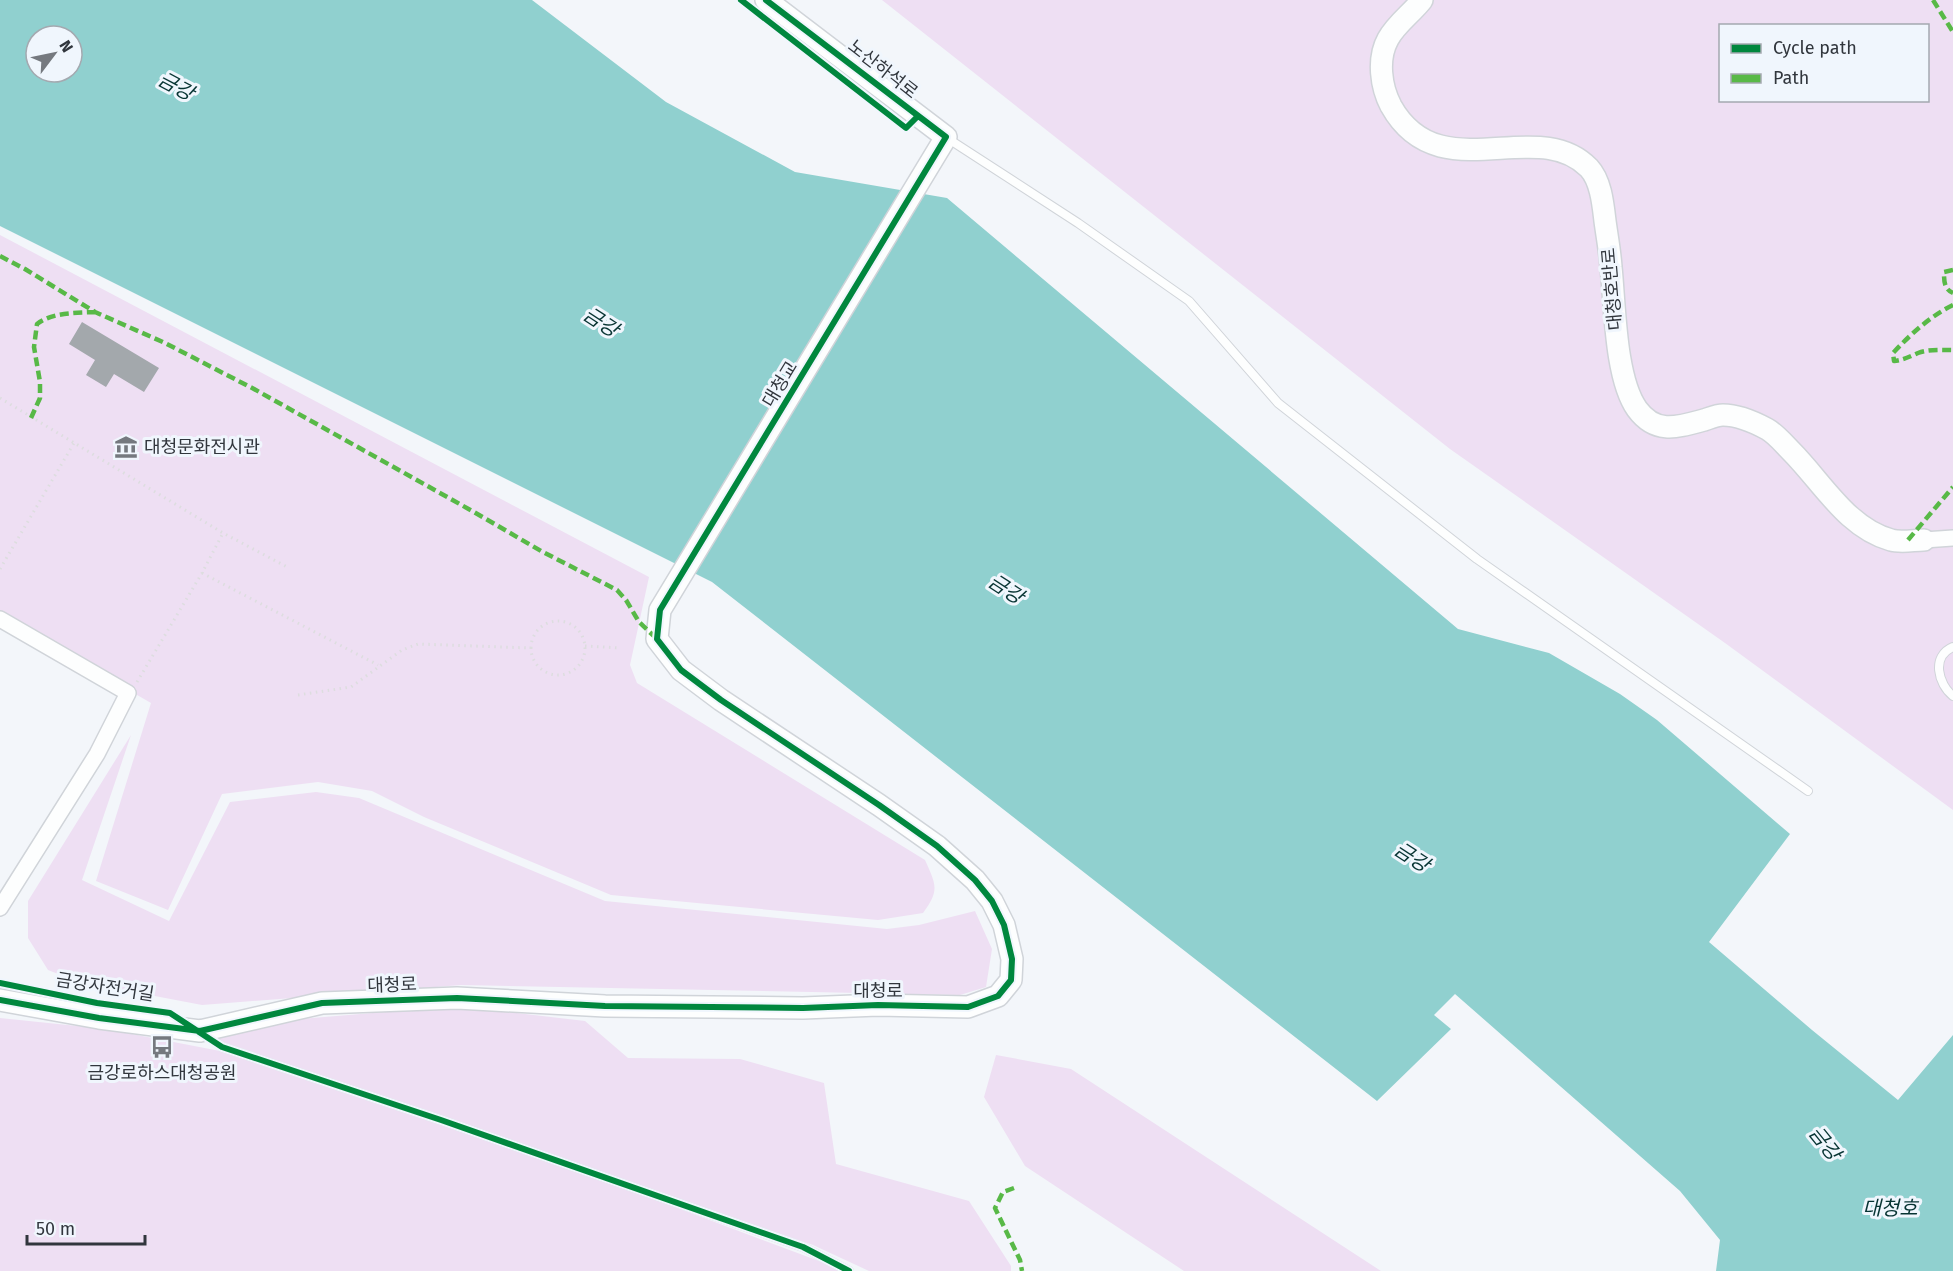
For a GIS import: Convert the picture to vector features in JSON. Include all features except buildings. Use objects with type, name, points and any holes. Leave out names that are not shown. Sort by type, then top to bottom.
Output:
[{"type":"street","name":"노산하석로","points":[[766,0],[946,137]]},
{"type":"street","name":"대청호반로","points":[[1422,0],[1389,38],[1383,54],[1381,71],[1386,96],[1395,114],[1410,130],[1430,143],[1471,151],[1540,146],[1570,153],[1590,169],[1602,195],[1616,335],[1626,385],[1637,408],[1650,422],[1666,428],[1722,415],[1745,419],[1769,430],[1800,460],[1833,499],[1868,530],[1893,541],[1924,540]]},
{"type":"street","name":"대청교","points":[[660,610],[946,137]]},
{"type":"street","points":[[1924,540],[1953,538]]},
{"type":"street","name":"대청로","points":[[0,1000],[99,1018],[200,1031],[322,1003],[457,998],[605,1006],[968,1007],[998,996],[1011,980],[1012,959],[1005,925],[992,901],[975,880],[937,846],[721,700],[681,670],[657,639],[660,610]]},
{"type":"street","points":[[0,619],[128,693],[97,754],[0,908]]},
{"type":"lane","points":[[946,137],[1189,301],[1278,403],[1477,559],[1808,791]]},
{"type":"lane","points":[[1953,647],[1948,649],[1940,661],[1938,673],[1944,689],[1953,696]]},
{"type":"lane","name":"대청로","points":[[200,1031],[222,1047],[452,1124],[781,1239],[803,1247],[849,1271]]},
{"type":"path","points":[[0,398],[223,533],[289,568]]},
{"type":"path","points":[[0,569],[74,443]]},
{"type":"path","points":[[135,685],[202,573],[223,533]]},
{"type":"path","points":[[202,573],[378,665]]},
{"type":"path","points":[[552,621],[570,624],[578,630],[585,646],[580,663],[575,670],[558,675],[549,674],[536,664],[530,648],[536,630],[552,621]]},
{"type":"path","points":[[298,695],[351,687],[368,676],[378,665],[402,650],[418,644],[530,648]]},
{"type":"path","points":[[585,646],[620,648]]},
{"type":"shaded area","points":[[882,0],[1953,0],[1953,810],[1725,643],[1450,449]]},
{"type":"shaded area","points":[[0,235],[649,577],[630,665],[637,683],[925,860],[934,882],[934,893],[923,913],[878,920],[611,895],[424,817],[372,791],[318,782],[222,794],[168,910],[96,881],[151,703],[0,616]]},
{"type":"shaded area","points":[[131,735],[82,880],[169,921],[230,802],[316,792],[359,798],[605,901],[887,929],[919,925],[975,911],[992,949],[986,987],[960,995],[461,985],[202,1005],[76,981],[48,970],[28,938],[28,901]]},
{"type":"shaded area","points":[[457,1006],[585,1021],[628,1058],[740,1059],[824,1083],[836,1164],[969,1201],[1011,1266],[1011,1271],[869,1271],[813,1245],[223,1042],[204,1027]]},
{"type":"shaded area","points":[[0,1018],[106,1029],[246,1056],[611,1183],[819,1261],[839,1271],[0,1271]]},
{"type":"shaded area","points":[[996,1055],[1071,1069],[1381,1271],[1184,1271],[1025,1166],[984,1097]]},
{"type":"water","points":[[0,0],[532,0],[666,102],[795,172],[947,198],[1458,629],[1549,653],[1620,694],[1657,720],[1790,834],[1709,942],[1898,1100],[1953,1035],[1953,1271],[1716,1271],[1720,1240],[1680,1191],[1455,994],[1434,1015],[1451,1029],[1377,1101],[712,582],[0,226]]},
{"type":"marked path","points":[[1933,0],[1953,32]]},
{"type":"marked path","points":[[0,256],[95,312],[165,343],[254,389],[541,551],[617,590],[639,622],[657,639]]},
{"type":"marked path","points":[[1953,270],[1944,272],[1946,287],[1953,293]]},
{"type":"marked path","points":[[1953,305],[1921,326],[1893,353],[1894,361],[1927,351],[1953,350]]},
{"type":"marked path","points":[[31,418],[40,398],[40,382],[34,347],[37,324],[57,315],[95,312]]},
{"type":"marked path","points":[[1908,540],[1953,487]]},
{"type":"marked path","points":[[1014,1188],[1003,1192],[995,1208],[1020,1260],[1022,1271]]},
{"type":"cycle path","points":[[741,0],[906,128],[918,116]]},
{"type":"cycle path","points":[[0,1000],[99,1018],[200,1031],[322,1003],[457,998],[605,1006],[968,1007],[998,996],[1011,980],[1012,959],[1004,925],[992,901],[975,880],[937,846],[721,700],[681,670],[657,639],[660,610],[946,137],[766,0]]},
{"type":"cycle path","name":"금강자전거길","points":[[0,983],[97,1003],[170,1013],[222,1047],[441,1120],[803,1247],[849,1271]]},
{"type":"place","name":"대청문화전시관","points":[[126,447]]},
{"type":"place","name":"금강로하스대청공원","points":[[162,1047]]},
{"type":"water label","name":"금강","points":[[176,86]]},
{"type":"water label","name":"금강","points":[[601,322]]},
{"type":"water label","name":"금강","points":[[1006,589]]},
{"type":"water label","name":"금강","points":[[1412,857]]},
{"type":"water label","name":"금강","points":[[1825,1143]]},
{"type":"water label","name":"대청호","points":[[1890,1208]]}]
